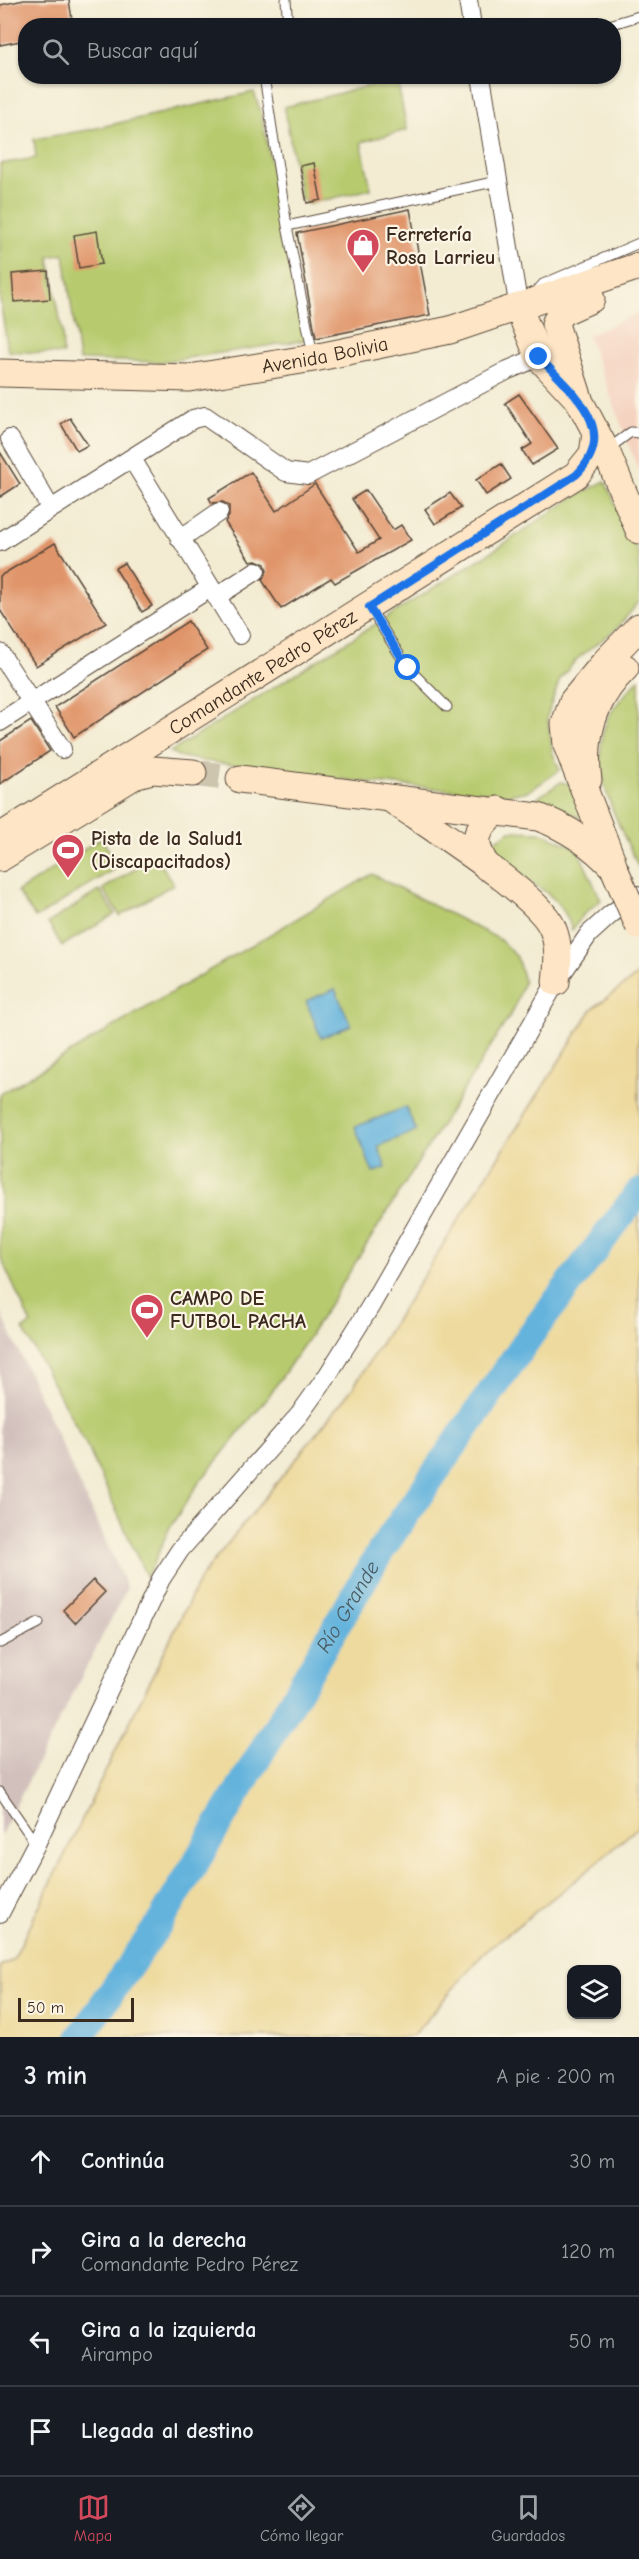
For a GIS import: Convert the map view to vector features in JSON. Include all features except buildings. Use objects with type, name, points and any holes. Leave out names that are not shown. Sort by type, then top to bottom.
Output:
[{"type":"main road","name":"Avenida Bolivia","points":[[0,373],[189,378],[314,358],[450,330],[519,309],[639,266]]},
{"type":"main road","points":[[639,278],[560,313],[555,324],[580,402],[601,442],[639,530]]},
{"type":"main road","points":[[519,309],[539,357],[580,402]]},
{"type":"main road","name":"Comandante Pedro Pérez","points":[[0,837],[576,475],[601,442]]},
{"type":"main road","points":[[639,627],[606,661],[567,712],[565,724],[567,745],[639,927]]},
{"type":"main road","points":[[591,802],[585,761],[590,721],[602,694],[639,654]]},
{"type":"main road","points":[[0,858],[137,774],[153,770],[193,773]]},
{"type":"main road","points":[[240,779],[387,795],[538,817],[562,825],[590,844],[614,868]]},
{"type":"main road","points":[[387,795],[487,867],[529,900],[549,922],[556,936],[558,954],[556,982]]},
{"type":"main road","points":[[487,867],[477,852],[477,836],[486,820],[498,810]]},
{"type":"street","points":[[468,0],[471,18]]},
{"type":"street","points":[[482,84],[519,309]]},
{"type":"street","points":[[0,542],[193,419],[205,416],[286,472],[308,475],[508,370],[539,357]]},
{"type":"street","points":[[9,439],[51,508]]},
{"type":"street","points":[[132,459],[240,634]]},
{"type":"street","points":[[180,538],[219,512]]},
{"type":"street","points":[[0,722],[31,701],[213,593],[256,571]]},
{"type":"street","points":[[0,653],[62,749]]},
{"type":"street","points":[[0,1913],[36,1844],[161,1579],[180,1551],[299,1415],[327,1376],[370,1307],[556,982],[589,934],[611,914],[639,895]]},
{"type":"lane","points":[[286,0],[287,18]]},
{"type":"lane","points":[[621,21],[639,16]]},
{"type":"lane","points":[[265,84],[287,226],[314,358]]},
{"type":"lane","points":[[287,226],[498,181]]},
{"type":"lane","points":[[519,309],[543,284],[639,243]]},
{"type":"lane","points":[[601,442],[631,432],[639,433]]},
{"type":"lane","points":[[369,607],[408,668],[447,707]]},
{"type":"lane","points":[[0,1643],[39,1623]]},
{"type":"lane","points":[[0,1792],[36,1844]]},
{"type":"shaded area","points":[[639,312],[639,472],[588,336]]},
{"type":"shaded area","points":[[0,1310],[127,1588],[0,1836]]},
{"type":"green space","points":[[377,84],[398,84],[407,130],[361,142],[371,189],[309,204],[301,199],[284,107]]},
{"type":"green space","points":[[254,92],[261,113],[306,340],[160,362],[79,360],[64,254],[49,257],[62,331],[63,354],[8,351],[0,300],[0,164],[36,158],[34,139],[88,130]]},
{"type":"green space","points":[[605,481],[639,555],[639,602],[617,628],[577,659],[560,679],[547,716],[553,754],[560,770],[529,791],[508,795],[354,781],[204,761],[178,756],[170,752],[496,549],[571,499]]},
{"type":"green space","points":[[639,679],[639,868],[608,798],[603,779],[601,742],[606,723],[616,705]]},
{"type":"green space","points":[[561,782],[569,784],[586,821],[556,806],[534,804],[534,800]]},
{"type":"green space","points":[[510,831],[540,832],[577,848],[601,900],[584,914],[572,930],[557,902],[512,870],[491,848],[495,841]]},
{"type":"green space","name":"Pista de la Salud1 (Discapacitados)","points":[[101,838],[119,866],[36,918],[17,892]]},
{"type":"green space","points":[[155,856],[174,884],[120,916],[103,889]]},
{"type":"green space","points":[[372,874],[499,939],[517,957],[524,981],[514,1009],[309,1337],[268,1397],[198,1484],[169,1529],[147,1578],[87,1446],[23,1329],[31,1324],[0,1256],[0,1094]]},
{"type":"green space","points":[[100,890],[115,914],[62,946],[48,923]]},
{"type":"sand","points":[[639,974],[639,1826],[591,1868],[483,1953],[412,2037],[0,2037],[0,1967],[13,1960],[201,1577],[352,1389],[592,1009]]},
{"type":"water","points":[[335,989],[351,1025],[321,1038],[306,1001]]},
{"type":"water","points":[[406,1107],[416,1131],[378,1146],[386,1168],[373,1173],[355,1127]]},
{"type":"waterway","name":"Río Grande","points":[[80,2037],[161,1921],[382,1549],[532,1333],[639,1192]]},
{"type":"tunnel","points":[[193,773],[240,779]]},
{"type":"place","name":"Ferretería Rosa Larrieu","points":[[363,274]]},
{"type":"place","name":"Pista de la Salud1 (Discapacitados)","points":[[68,879]]},
{"type":"place","name":"CAMPO DE FUTBOL PACHA","points":[[147,1339]]},
{"type":"route","points":[[408,668],[369,607],[576,475],[593,454],[596,433],[580,402],[539,357]]}]
